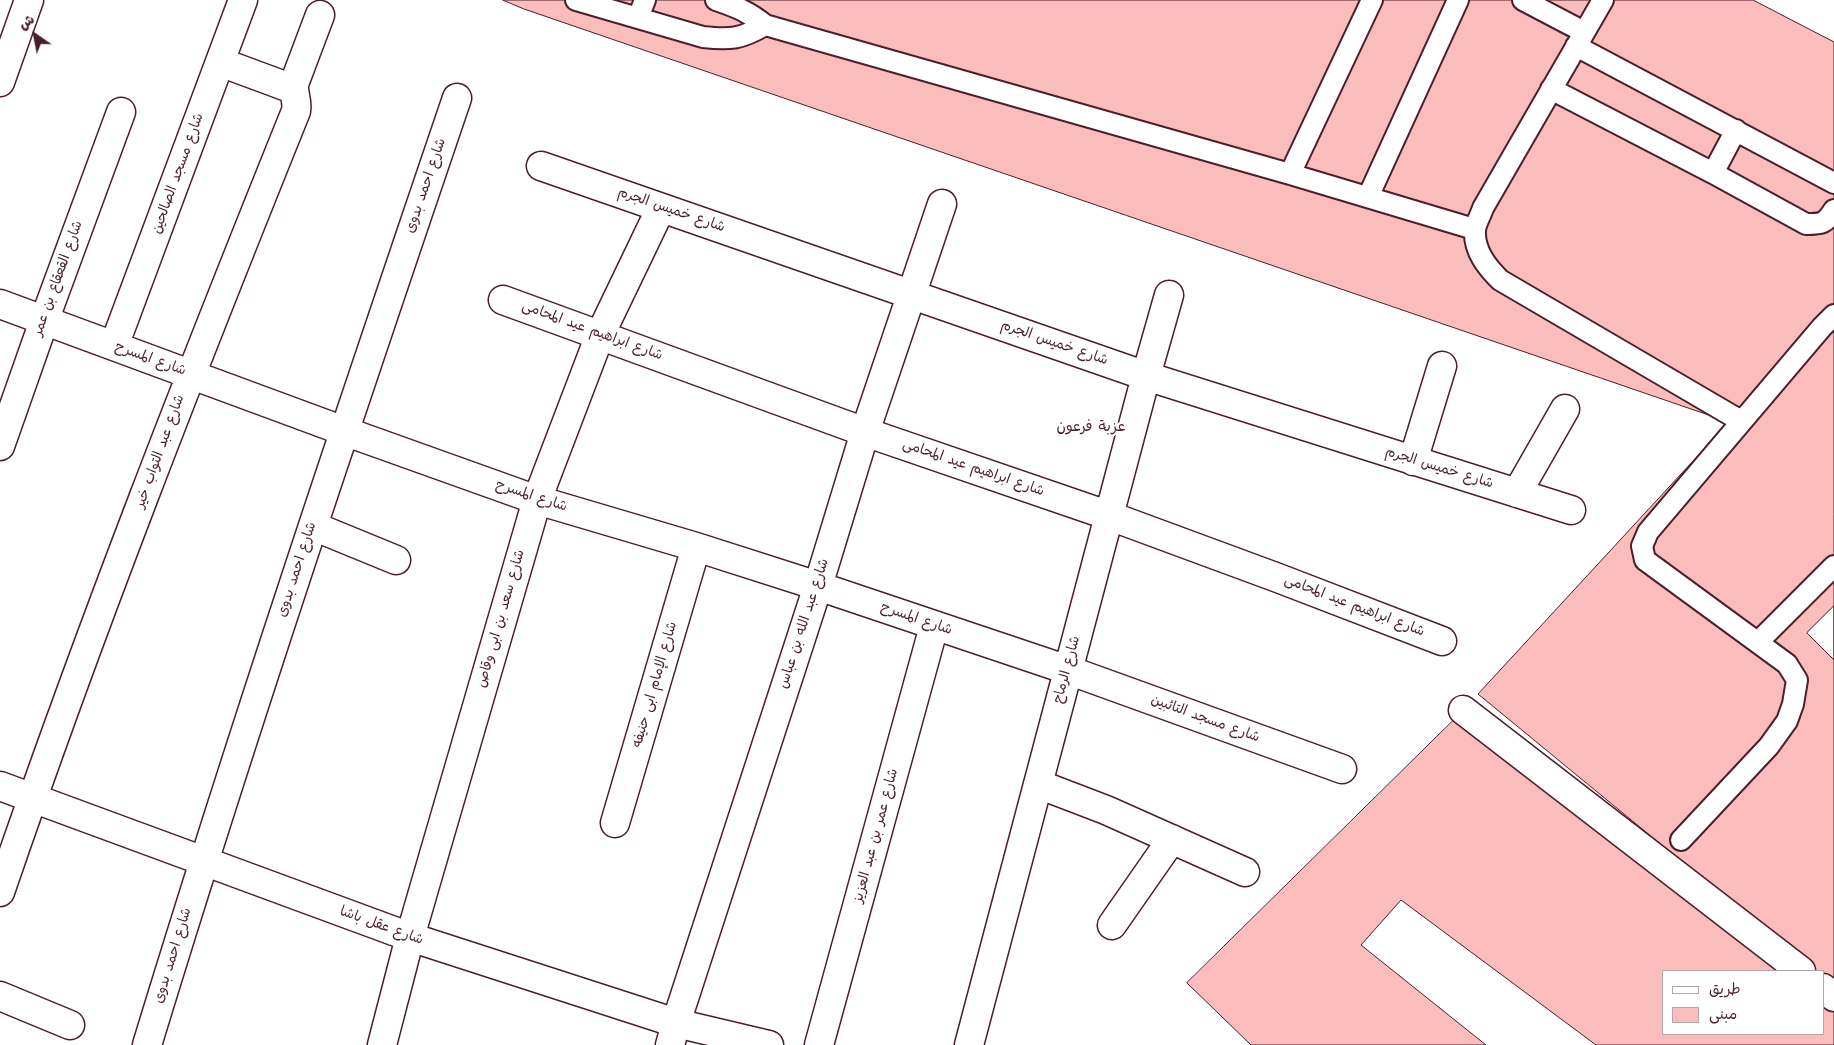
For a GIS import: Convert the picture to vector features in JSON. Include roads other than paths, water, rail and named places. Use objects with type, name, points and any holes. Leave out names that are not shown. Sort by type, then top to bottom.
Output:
[{"type":"street","points":[[0,82],[29,0]]},
{"type":"street","name":"شارع مسجد الصالحين","points":[[114,346],[242,0]]},
{"type":"street","name":"شارع عبد التواب خير","points":[[0,892],[32,798],[190,374],[296,111],[297,104],[293,89],[320,16]]},
{"type":"street","points":[[220,62],[293,89]]},
{"type":"street","name":"شارع احمد بدوى","points":[[147,1045],[203,862],[312,526],[457,98]]},
{"type":"street","name":"شارع القعقاع بن عمر","points":[[0,446],[44,320],[121,112]]},
{"type":"street","name":"شارع خميس الجرم","points":[[541,166],[1146,376],[1571,510]]},
{"type":"street","name":"شارع عبد الله بن عباس","points":[[673,1034],[818,586],[865,432],[942,204]]},
{"type":"street","name":"شارع سعد بن ابى وقاص","points":[[382,1045],[410,937],[536,500],[600,334],[661,208]]},
{"type":"street","name":"شارع الرماح","points":[[969,1045],[1169,295]]},
{"type":"street","name":"شارع ابراهيم عيد المحامى","points":[[503,300],[865,432],[1110,516],[1442,641]]},
{"type":"street","name":"شارع المسرح","points":[[0,304],[536,500],[696,547],[1068,670]]},
{"type":"street","points":[[1413,461],[1442,366]]},
{"type":"street","points":[[1517,493],[1565,409]]},
{"type":"street","points":[[312,526],[396,560]]},
{"type":"street","name":"شارع الإمام ابى حنيفه","points":[[615,823],[696,547]]},
{"type":"street","name":"شارع عمر بن عبد العزيز","points":[[820,1045],[934,626]]},
{"type":"street","name":"شارع مسجد التائبين","points":[[1068,670],[1342,769]]},
{"type":"street","points":[[1463,710],[1800,970]]},
{"type":"street","points":[[1038,784],[1106,810],[1245,872]]},
{"type":"street","name":"شارع عقل باشا","points":[[0,786],[673,1034],[769,1045]]},
{"type":"street","points":[[1112,925],[1172,839]]},
{"type":"street","points":[[1824,989],[1834,997]]},
{"type":"street","points":[[0,996],[70,1025]]},
{"type":"lane","points":[[576,0],[641,9],[703,37],[725,40],[746,36],[765,25]]},
{"type":"lane","points":[[716,0],[737,3],[765,25],[1290,174],[1474,229]]},
{"type":"lane","points":[[1290,174],[1372,0]]},
{"type":"lane","points":[[1368,197],[1458,0]]},
{"type":"lane","points":[[1523,0],[1580,39],[1736,130],[1834,183]]},
{"type":"lane","points":[[1603,0],[1483,208],[1474,229],[1477,248],[1487,267],[1500,280],[1741,421]]},
{"type":"lane","points":[[725,40],[737,3]]},
{"type":"lane","points":[[1551,89],[1713,173],[1806,224],[1819,224],[1827,221],[1834,210]]},
{"type":"lane","points":[[1713,173],[1736,130]]},
{"type":"lane","points":[[1681,840],[1769,746],[1787,721],[1793,704],[1797,680],[1787,664],[1645,560],[1642,546],[1648,532],[1822,326],[1834,315]]},
{"type":"lane","points":[[1758,642],[1834,566]]},
{"type":"district","name":"عزبة فرعون","points":[[1091,428]]}]
